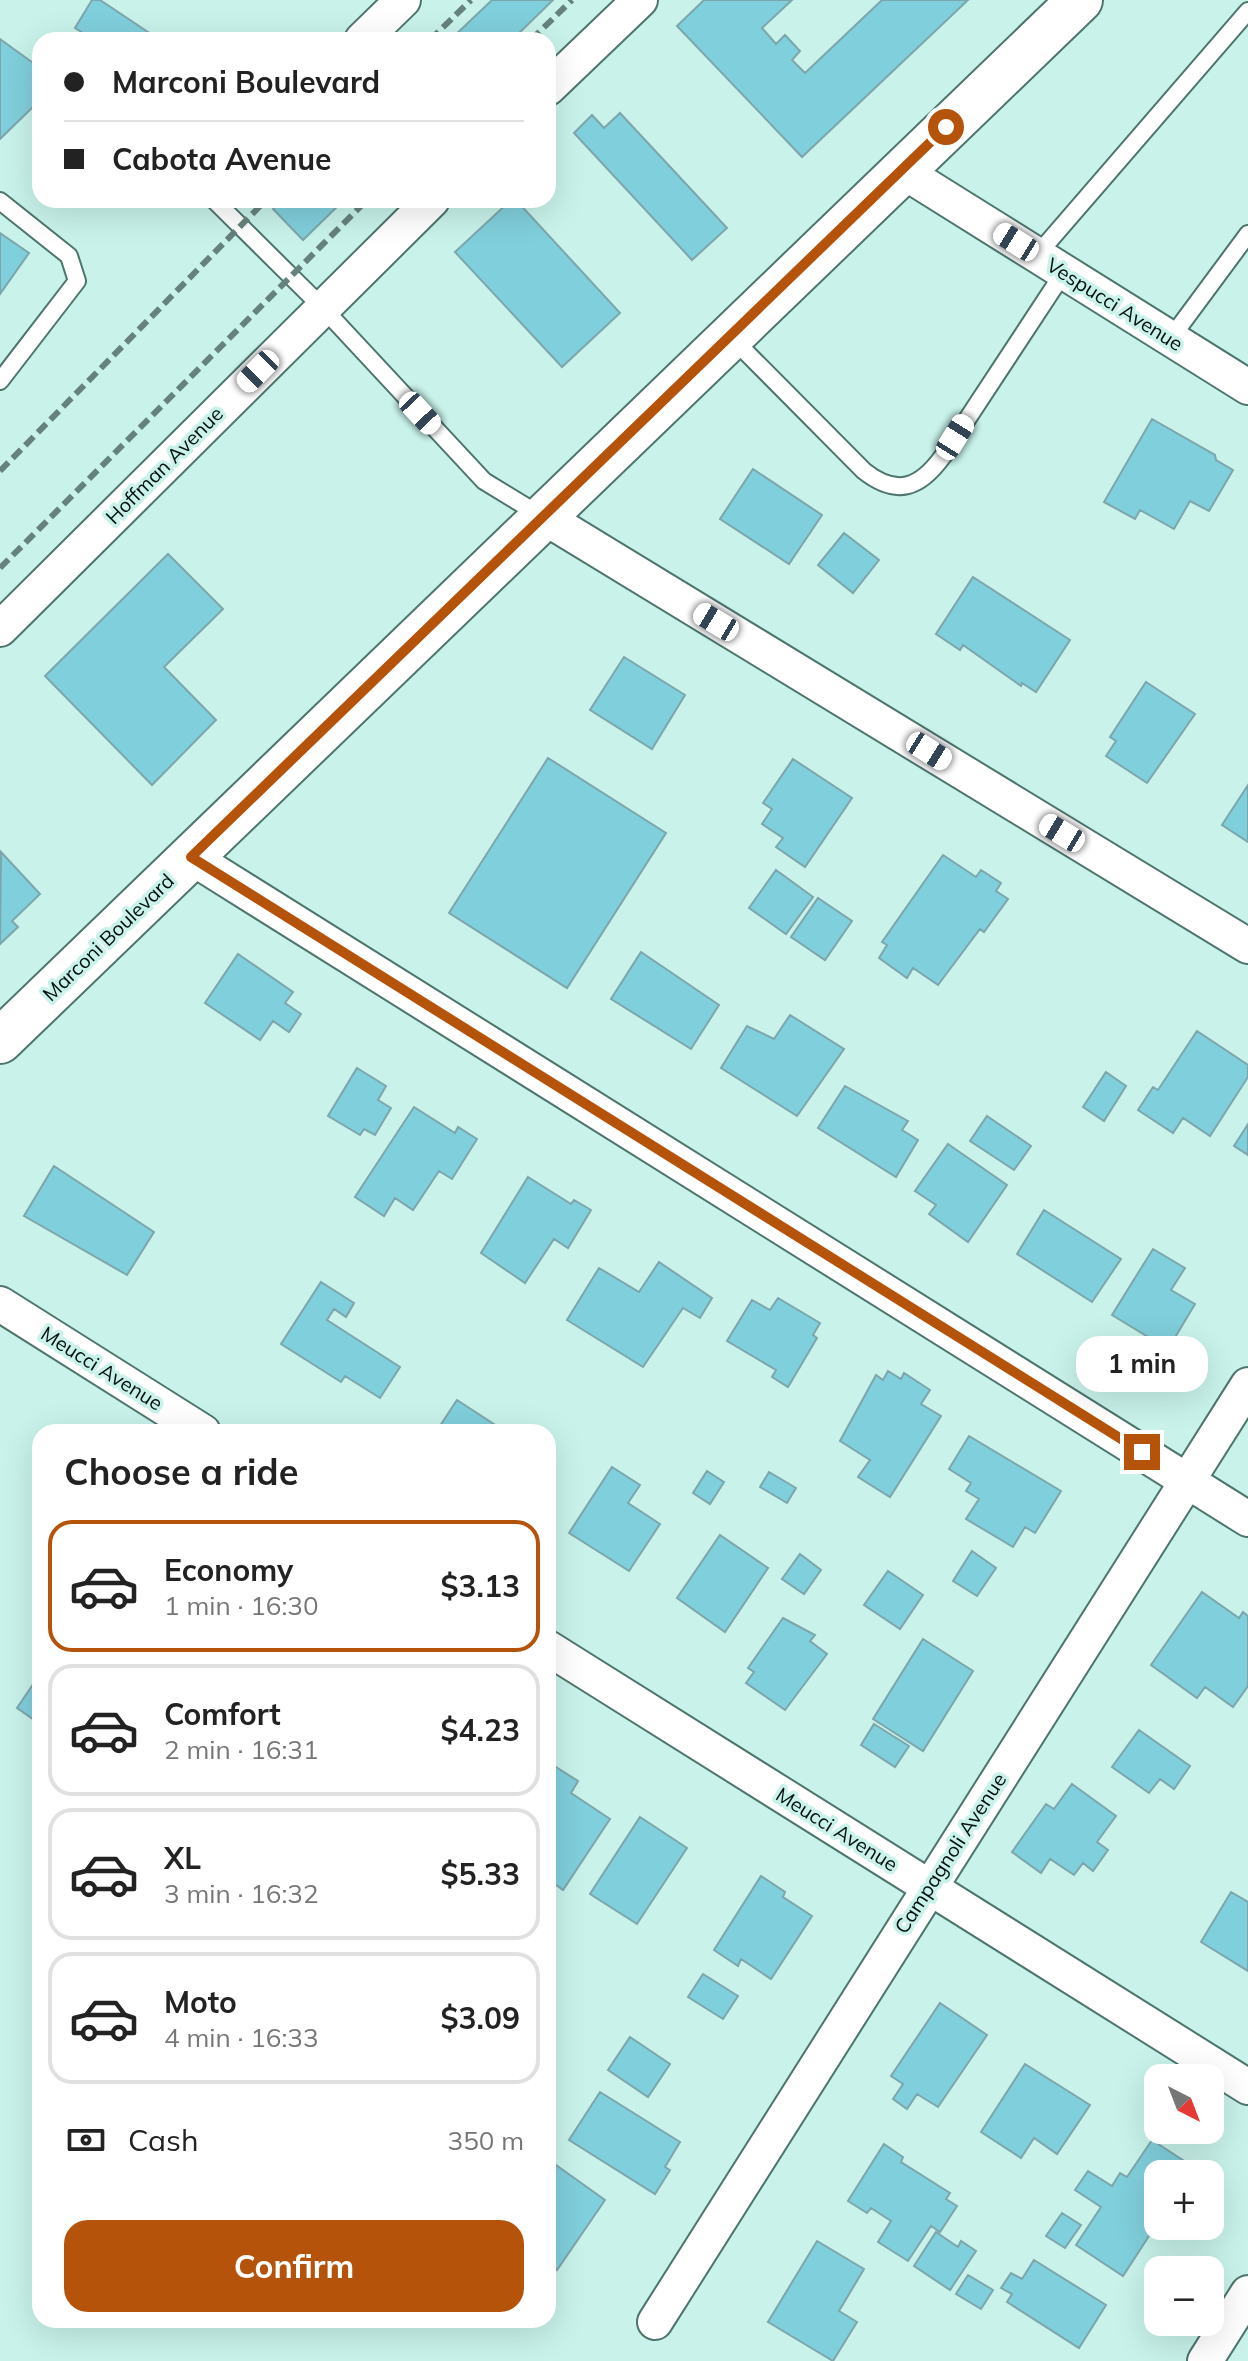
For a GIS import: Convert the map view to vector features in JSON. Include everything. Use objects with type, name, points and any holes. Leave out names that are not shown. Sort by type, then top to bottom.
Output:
[{"type":"street","points":[[370,32],[403,0]]},
{"type":"street","points":[[556,80],[640,0]]},
{"type":"street","name":"Marconi Boulevard","points":[[0,1041],[1080,0]]},
{"type":"street","name":"Vespucci Avenue","points":[[901,170],[1248,387]]},
{"type":"street","name":"Hoffman Avenue","points":[[0,629],[424,208]]},
{"type":"street","points":[[544,517],[1248,946]]},
{"type":"street","points":[[191,857],[1248,1519]]},
{"type":"street","name":"Meucci Avenue","points":[[0,1304],[190,1424]]},
{"type":"street","name":"Campagnoli Avenue","points":[[655,2322],[928,1886],[1248,1385]]},
{"type":"street","name":"Meucci Avenue","points":[[556,1653],[1248,2087]]},
{"type":"street","points":[[1205,2361],[1248,2293]]},
{"type":"lane","points":[[730,336],[879,483],[894,487],[914,484],[930,475],[1050,263],[1248,11]]},
{"type":"lane","points":[[0,201],[69,256],[77,281],[0,381]]},
{"type":"lane","points":[[222,208],[322,307],[484,481],[544,517]]},
{"type":"lane","points":[[1171,338],[1248,234]]},
{"type":"building","points":[[92,0],[100,0],[148,32],[81,32],[75,28]]},
{"type":"building","points":[[492,0],[553,0],[520,32],[458,32]]},
{"type":"building","points":[[704,0],[792,0],[762,28],[776,44],[785,35],[800,51],[792,60],[805,73],[882,0],[968,0],[802,157],[677,26]]},
{"type":"building","points":[[0,39],[32,62],[32,108],[0,139]]},
{"type":"building","points":[[620,113],[727,228],[692,260],[574,133],[592,115],[604,128]]},
{"type":"building","points":[[274,208],[336,208],[303,240]]},
{"type":"building","points":[[502,208],[523,208],[620,313],[562,367],[455,252]]},
{"type":"building","points":[[0,233],[29,253],[0,294]]},
{"type":"building","points":[[1152,419],[1215,455],[1216,460],[1233,470],[1209,511],[1190,501],[1174,529],[1140,510],[1135,519],[1104,502]]},
{"type":"building","points":[[753,469],[822,515],[789,564],[720,519]]},
{"type":"building","points":[[844,533],[879,560],[853,593],[818,565]]},
{"type":"building","points":[[168,554],[223,609],[164,667],[216,720],[152,785],[45,676]]},
{"type":"building","points":[[973,577],[1070,640],[1036,692],[1022,683],[1021,686],[963,645],[960,650],[936,634]]},
{"type":"building","points":[[624,657],[685,695],[652,749],[590,710]]},
{"type":"building","points":[[1146,682],[1195,714],[1147,783],[1106,756],[1116,741],[1110,737]]},
{"type":"building","points":[[548,758],[666,833],[567,988],[449,913]]},
{"type":"building","points":[[793,759],[852,798],[805,867],[776,847],[783,838],[762,824],[772,809],[763,803]]},
{"type":"building","points":[[1248,785],[1248,842],[1222,825]]},
{"type":"building","points":[[1,852],[40,894],[12,921],[18,927],[0,944]]},
{"type":"building","points":[[943,855],[976,877],[981,870],[1001,883],[996,891],[1008,899],[984,932],[980,929],[938,985],[913,968],[907,978],[879,958],[887,945],[882,942]]},
{"type":"building","points":[[776,870],[813,897],[786,934],[749,908]]},
{"type":"building","points":[[818,898],[852,921],[825,960],[791,937]]},
{"type":"building","points":[[641,952],[719,1005],[691,1049],[611,999]]},
{"type":"building","points":[[238,954],[293,992],[285,1003],[301,1014],[289,1032],[273,1021],[260,1040],[205,1003]]},
{"type":"building","points":[[790,1015],[844,1049],[797,1116],[721,1068],[747,1026],[774,1039]]},
{"type":"building","points":[[1197,1031],[1248,1065],[1248,1077],[1210,1136],[1183,1118],[1173,1133],[1138,1110],[1153,1087],[1158,1090]]},
{"type":"building","points":[[357,1068],[386,1086],[378,1100],[391,1108],[375,1135],[364,1129],[360,1135],[328,1116]]},
{"type":"building","points":[[1106,1072],[1126,1086],[1104,1121],[1083,1107]]},
{"type":"building","points":[[845,1086],[908,1121],[902,1130],[918,1140],[896,1177],[818,1128]]},
{"type":"building","points":[[414,1107],[455,1133],[458,1127],[477,1139],[452,1179],[439,1171],[413,1210],[395,1198],[384,1216],[355,1197]]},
{"type":"building","points":[[987,1116],[1031,1146],[1014,1170],[970,1141]]},
{"type":"building","points":[[1248,1124],[1248,1155],[1234,1146]]},
{"type":"building","points":[[948,1144],[1007,1185],[968,1242],[929,1214],[936,1205],[915,1191]]},
{"type":"building","points":[[54,1166],[154,1232],[127,1275],[24,1216]]},
{"type":"building","points":[[528,1177],[571,1204],[574,1200],[591,1210],[568,1248],[554,1239],[525,1283],[481,1253]]},
{"type":"building","points":[[1044,1210],[1121,1259],[1092,1302],[1017,1254]]},
{"type":"building","points":[[1153,1249],[1185,1268],[1171,1290],[1195,1304],[1168,1349],[1112,1315]]},
{"type":"building","points":[[659,1262],[712,1298],[700,1318],[683,1308],[643,1367],[567,1320],[599,1268],[639,1292]]},
{"type":"building","points":[[321,1282],[354,1303],[346,1317],[334,1309],[327,1320],[400,1367],[380,1398],[345,1376],[341,1382],[281,1344]]},
{"type":"building","points":[[778,1298],[820,1323],[813,1335],[817,1338],[788,1387],[772,1377],[776,1370],[727,1341],[752,1300],[770,1310]]},
{"type":"building","points":[[888,1371],[901,1379],[904,1373],[930,1390],[921,1404],[941,1416],[890,1497],[858,1477],[870,1460],[840,1441],[876,1375],[883,1380]]},
{"type":"building","points":[[457,1400],[494,1424],[441,1424]]},
{"type":"building","points":[[969,1436],[1061,1491],[1035,1533],[1025,1527],[1013,1547],[966,1519],[979,1499],[966,1491],[971,1483],[949,1469]]},
{"type":"building","points":[[612,1467],[640,1485],[628,1503],[660,1524],[629,1571],[569,1533]]},
{"type":"building","points":[[707,1471],[724,1482],[710,1504],[693,1493]]},
{"type":"building","points":[[769,1472],[796,1488],[787,1503],[760,1487]]},
{"type":"building","points":[[720,1535],[768,1568],[725,1632],[677,1598]]},
{"type":"building","points":[[972,1551],[996,1568],[977,1596],[953,1581]]},
{"type":"building","points":[[800,1554],[821,1570],[804,1594],[782,1579]]},
{"type":"building","points":[[888,1571],[923,1595],[900,1629],[864,1605]]},
{"type":"building","points":[[1202,1592],[1239,1618],[1243,1612],[1248,1616],[1248,1686],[1233,1707],[1205,1687],[1197,1698],[1151,1665]]},
{"type":"building","points":[[783,1618],[815,1635],[810,1641],[827,1654],[785,1710],[746,1683],[754,1672],[748,1668]]},
{"type":"building","points":[[923,1639],[973,1671],[923,1751],[873,1719]]},
{"type":"building","points":[[32,1686],[32,1718],[17,1708]]},
{"type":"building","points":[[874,1724],[909,1746],[895,1767],[861,1745]]},
{"type":"building","points":[[1139,1730],[1190,1766],[1174,1789],[1160,1779],[1149,1793],[1112,1767]]},
{"type":"building","points":[[556,1767],[578,1781],[571,1793],[610,1819],[563,1890],[556,1885]]},
{"type":"building","points":[[1072,1784],[1116,1816],[1097,1842],[1108,1850],[1093,1871],[1083,1863],[1074,1875],[1050,1859],[1041,1873],[1012,1852],[1046,1804],[1054,1809]]},
{"type":"building","points":[[640,1817],[687,1848],[637,1924],[590,1894]]},
{"type":"building","points":[[761,1876],[785,1892],[783,1897],[812,1916],[771,1979],[741,1959],[738,1966],[714,1950]]},
{"type":"building","points":[[1231,1892],[1248,1902],[1248,1971],[1201,1942]]},
{"type":"building","points":[[703,1974],[738,1996],[723,2019],[688,1997]]},
{"type":"building","points":[[940,2003],[987,2035],[938,2107],[917,2094],[907,2109],[893,2099],[903,2084],[891,2076]]},
{"type":"building","points":[[630,2037],[670,2064],[648,2097],[608,2070]]},
{"type":"building","points":[[1025,2064],[1090,2105],[1057,2154],[1034,2138],[1021,2158],[981,2132]]},
{"type":"building","points":[[600,2092],[680,2142],[665,2167],[670,2170],[655,2194],[569,2140]]},
{"type":"building","points":[[884,2144],[903,2157],[901,2162],[950,2193],[946,2199],[957,2206],[940,2232],[931,2226],[908,2261],[878,2242],[891,2221],[871,2208],[867,2213],[848,2201]]},
{"type":"building","points":[[1149,2144],[1158,2144],[1183,2160],[1144,2160],[1146,2240],[1123,2276],[1076,2245],[1101,2207],[1075,2190],[1088,2171],[1112,2186],[1120,2173],[1127,2177]]},
{"type":"building","points":[[556,2165],[605,2200],[556,2269]]},
{"type":"building","points":[[1062,2213],[1081,2225],[1065,2248],[1046,2236]]},
{"type":"building","points":[[936,2232],[958,2247],[961,2241],[976,2251],[950,2290],[914,2266]]},
{"type":"building","points":[[817,2241],[864,2269],[839,2311],[857,2322],[833,2361],[768,2322]]},
{"type":"building","points":[[1034,2260],[1106,2305],[1079,2348],[1007,2302],[1012,2294],[1001,2288],[1011,2273],[1022,2279]]},
{"type":"building","points":[[968,2275],[993,2290],[981,2309],[956,2294]]},
{"type":"railway","points":[[438,32],[471,0]]},
{"type":"railway","points":[[539,32],[572,0]]},
{"type":"railway","points":[[0,471],[258,208]]},
{"type":"railway","points":[[0,568],[359,208]]},
{"type":"route","points":[[946,127],[191,857],[1142,1452]]}]
